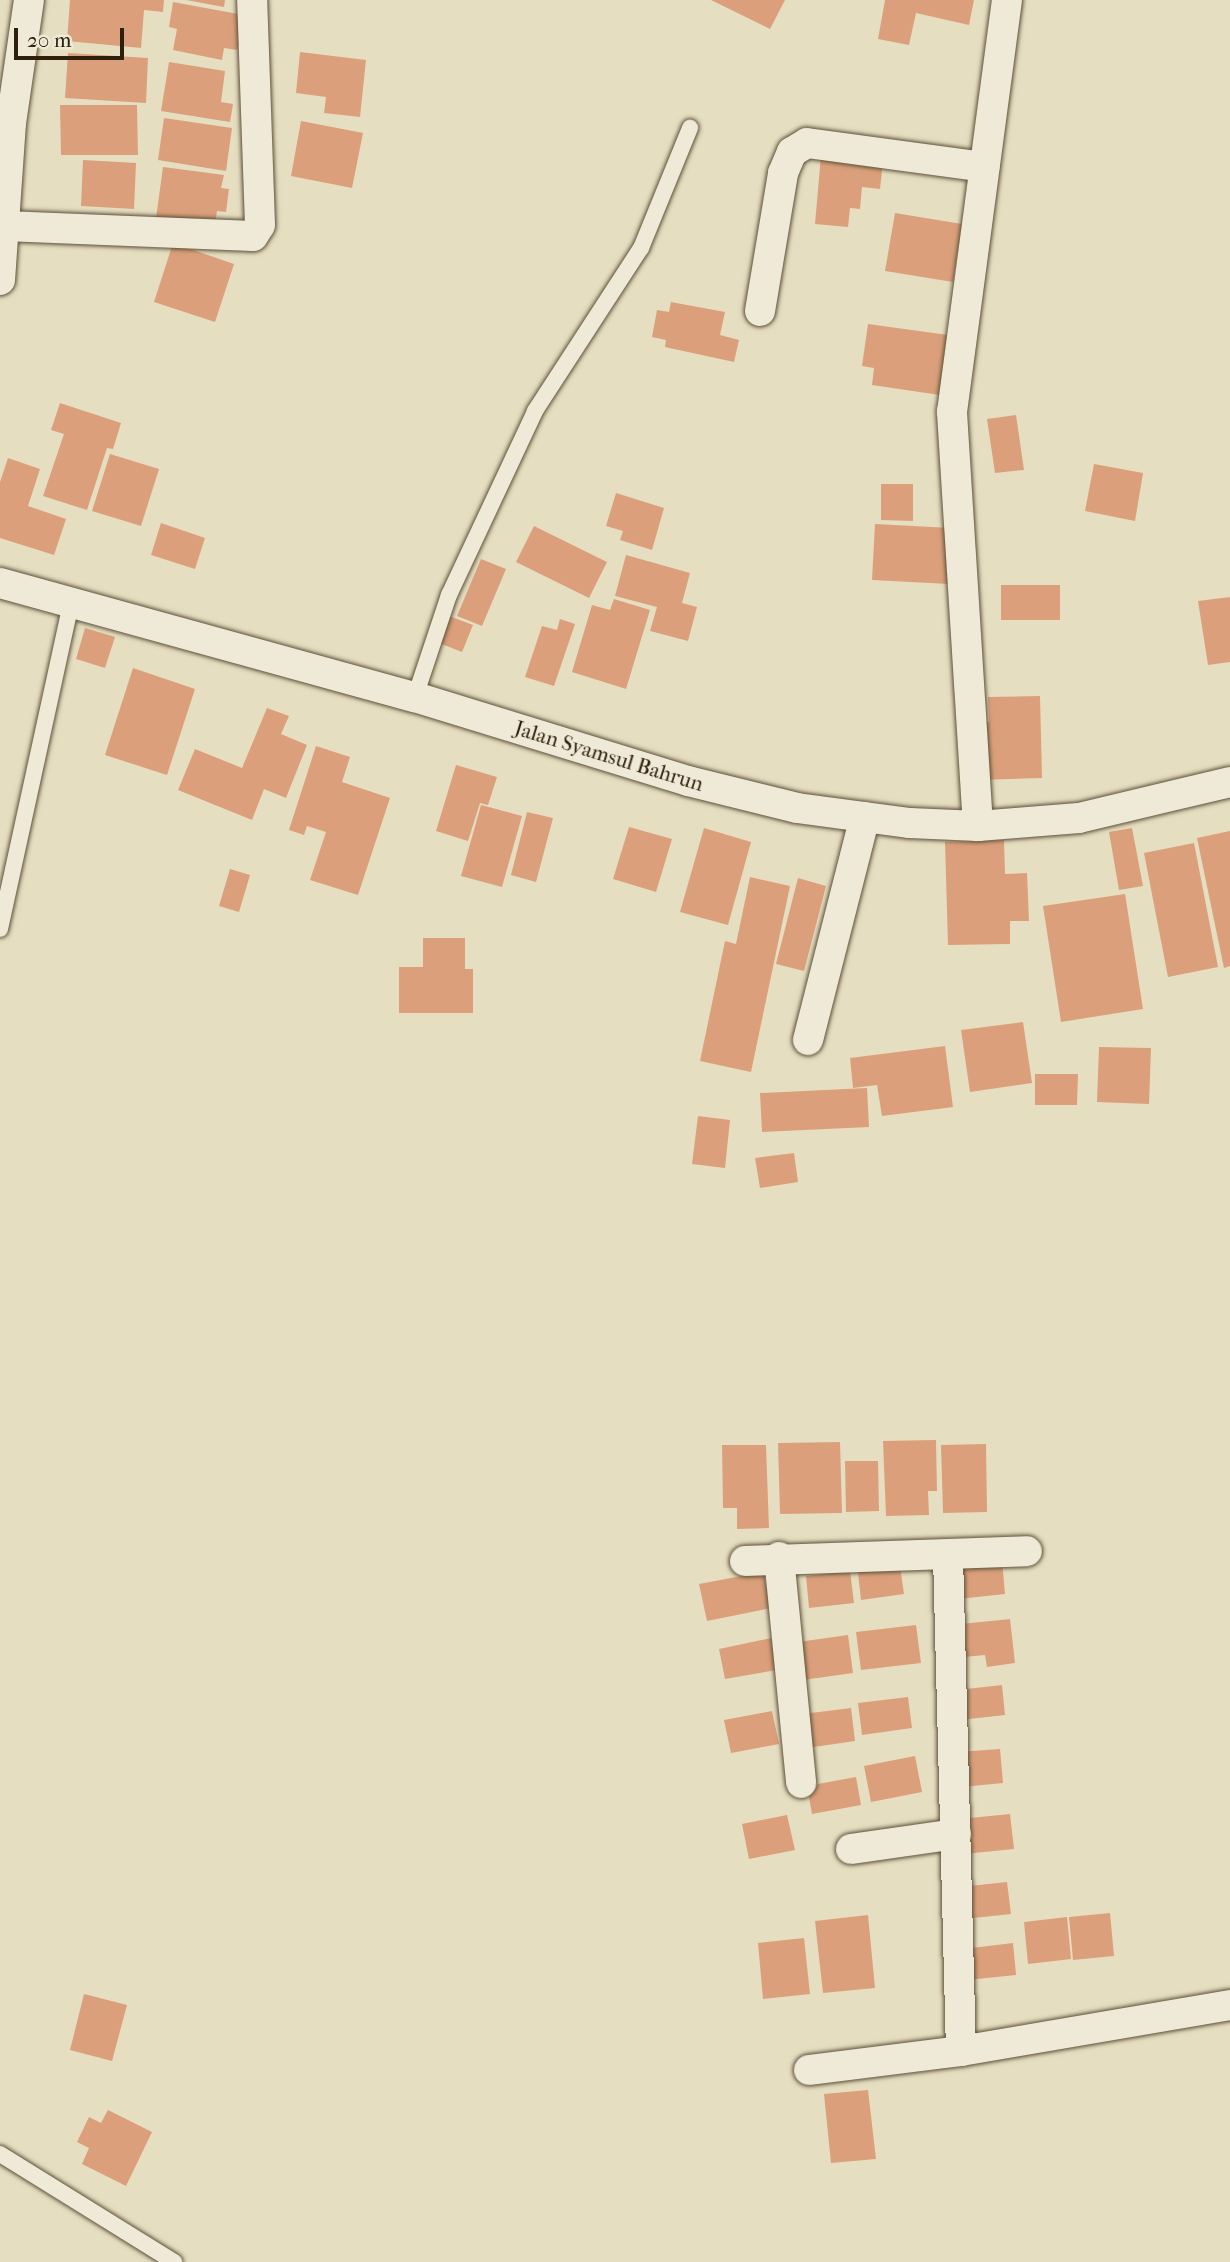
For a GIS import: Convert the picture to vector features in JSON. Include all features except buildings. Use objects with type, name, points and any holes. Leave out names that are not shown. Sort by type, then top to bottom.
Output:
[{"type":"street","points":[[0,280],[5,226],[6,122],[29,0]]},
{"type":"street","points":[[5,226],[253,236],[260,225],[253,0]]},
{"type":"street","points":[[978,825],[953,412],[1007,0]]},
{"type":"street","points":[[760,311],[783,173],[792,152],[807,143],[984,167]]},
{"type":"street","name":"Jalan Syamsul Bahrun","points":[[0,583],[72,600],[415,697],[688,781],[797,808],[864,817],[978,825],[1079,818],[1230,782]]},
{"type":"street","points":[[808,1040],[864,817]]},
{"type":"street","points":[[745,1561],[779,1557],[1027,1551]]},
{"type":"street","points":[[948,1555],[961,2052]]},
{"type":"street","points":[[779,1557],[801,1783]]},
{"type":"street","points":[[852,1849],[956,1834]]},
{"type":"street","points":[[809,2070],[961,2052],[1230,2005]]},
{"type":"lane","points":[[415,697],[449,595],[535,411],[641,248],[690,128]]},
{"type":"lane","points":[[0,929],[72,600]]},
{"type":"lane","points":[[0,2154],[174,2262]]}]
